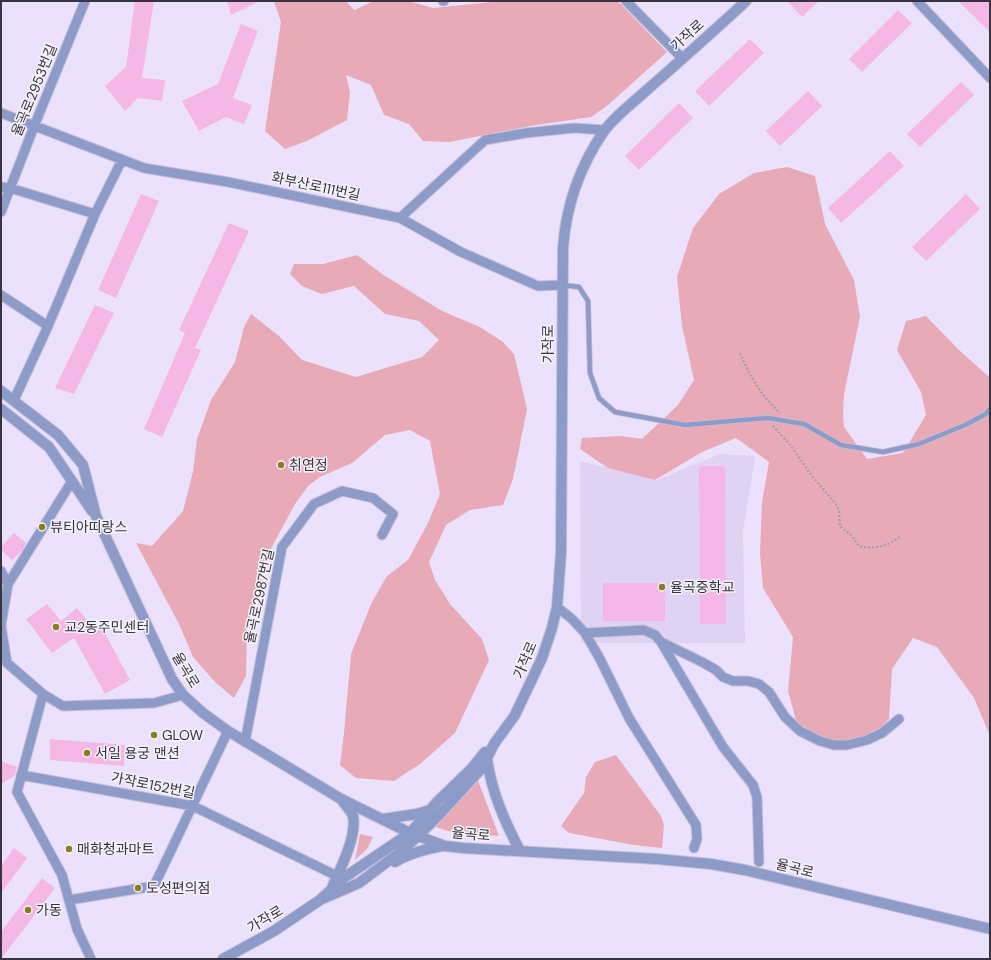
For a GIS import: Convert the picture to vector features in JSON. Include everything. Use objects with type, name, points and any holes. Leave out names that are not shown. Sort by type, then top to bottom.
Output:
[{"type":"street","name":"율곡로2953번길","points":[[1,212],[6,188],[34,126],[86,1]]},
{"type":"street","points":[[626,1],[682,58]]},
{"type":"street","name":"가작로","points":[[224,959],[274,931],[320,900],[345,877],[414,835],[482,768],[494,744],[515,715],[542,658],[552,628],[556,607],[561,553],[562,285],[565,225],[574,191],[585,163],[605,130],[746,1]]},
{"type":"street","points":[[917,1],[990,78]]},
{"type":"street","name":"화부산로111번길","points":[[1,113],[144,168],[228,182],[400,218],[461,252],[538,286],[562,285]]},
{"type":"street","points":[[400,218],[485,140],[526,133],[574,128],[605,130]]},
{"type":"street","points":[[3,410],[14,400],[48,326],[95,214],[122,160]]},
{"type":"street","points":[[6,188],[95,214]]},
{"type":"street","points":[[1,295],[48,326]]},
{"type":"street","name":"율곡로","points":[[1,391],[58,435],[83,464],[96,516]]},
{"type":"street","name":"율곡로","points":[[3,410],[49,447],[96,516],[172,679],[182,695],[203,713],[228,731],[341,799],[414,835],[446,846],[657,859],[711,864],[745,870],[990,929]]},
{"type":"street","points":[[72,482],[8,584],[1,626],[7,663],[43,694],[63,706],[154,703],[182,695]]},
{"type":"street","name":"율곡로2987번길","points":[[245,742],[282,548],[314,504],[342,491],[373,498],[393,514],[382,535]]},
{"type":"street","points":[[1,571],[8,584]]},
{"type":"street","points":[[556,607],[572,619],[585,633],[600,659],[629,718],[696,825],[697,839],[694,848]]},
{"type":"street","points":[[585,633],[644,630],[655,635],[662,642],[723,747],[753,785],[757,797],[759,862]]},
{"type":"street","points":[[662,642],[716,670],[723,677],[733,681],[748,681],[759,684],[769,692],[785,717],[790,722],[800,731],[820,742],[834,745],[847,745],[867,740],[882,733],[899,719]]},
{"type":"street","points":[[43,694],[17,792],[62,874],[77,929],[91,959]]},
{"type":"street","points":[[69,900],[154,886],[228,731]]},
{"type":"street","name":"가작로","points":[[320,900],[359,883],[400,853],[431,809],[494,744]]},
{"type":"street","points":[[487,758],[488,771],[498,804],[520,851]]},
{"type":"street","name":"가작로152번길","points":[[21,775],[193,806],[338,876]]},
{"type":"street","points":[[330,892],[348,851],[352,826],[352,816],[341,799]]},
{"type":"street","points":[[382,819],[417,814],[431,809]]},
{"type":"street","points":[[359,883],[401,858],[428,849],[446,846]]},
{"type":"lane","points":[[562,285],[579,287],[588,301],[590,373],[599,398],[615,412],[685,425],[771,418],[804,424],[841,445],[882,452],[919,444],[965,425],[986,414],[990,410]]},
{"type":"path","points":[[740,353],[748,371],[769,403],[789,422]]},
{"type":"path","points":[[771,418],[770,422],[791,446],[812,476],[836,504],[839,511],[840,526],[852,536],[859,546],[868,549],[892,544],[900,537]]},
{"type":"shaded area","points":[[274,1],[346,1],[354,10],[374,1],[408,1],[433,8],[502,1],[618,1],[667,52],[608,105],[591,117],[536,125],[449,142],[423,141],[409,124],[384,115],[371,85],[346,75],[350,92],[347,120],[307,141],[285,149],[265,131],[281,22]]},
{"type":"shaded area","points":[[787,167],[815,176],[825,224],[854,280],[860,317],[844,394],[844,427],[867,459],[903,453],[926,415],[921,392],[897,350],[906,321],[926,316],[959,350],[989,377],[990,736],[974,698],[937,647],[913,638],[892,669],[889,719],[863,745],[827,747],[797,724],[788,691],[793,637],[763,588],[760,553],[762,502],[769,462],[736,438],[702,452],[655,480],[608,468],[580,449],[582,438],[621,436],[642,439],[678,405],[694,380],[682,326],[677,277],[693,228],[719,194],[754,173]]},
{"type":"shaded area","points":[[357,255],[382,274],[442,311],[480,327],[503,342],[514,354],[527,409],[513,479],[503,505],[470,510],[446,525],[429,562],[435,580],[450,604],[482,639],[489,660],[455,733],[420,764],[394,781],[356,778],[340,765],[351,654],[372,602],[387,576],[408,560],[428,523],[440,494],[430,441],[410,430],[385,435],[352,463],[320,477],[308,486],[295,504],[267,556],[247,627],[246,676],[234,698],[215,682],[193,657],[179,624],[136,543],[152,546],[183,511],[193,472],[197,439],[211,400],[235,362],[244,327],[251,314],[279,336],[302,360],[356,377],[422,357],[439,340],[419,321],[385,314],[354,286],[322,294],[302,286],[290,274],[294,264],[323,264]]},
{"type":"shaded area","name":"율곡중학교","points":[[720,454],[755,456],[743,532],[745,643],[581,643],[580,461],[657,480]]},
{"type":"shaded area","points":[[616,755],[661,816],[664,825],[662,848],[634,845],[569,833],[561,826],[584,793],[586,777],[595,762]]},
{"type":"shaded area","points":[[477,778],[499,836],[451,832],[436,827]]},
{"type":"shaded area","points":[[360,834],[373,837],[367,849],[355,860]]},
{"type":"building","points":[[135,1],[154,1],[142,78],[165,80],[162,101],[138,98],[125,111],[105,86],[126,67]]},
{"type":"building","points":[[227,1],[260,1],[231,15]]},
{"type":"building","points":[[787,1],[819,1],[802,17]]},
{"type":"building","points":[[958,1],[990,1],[990,32]]},
{"type":"building","points":[[898,10],[912,23],[862,72],[849,59]]},
{"type":"building","points":[[241,24],[258,31],[233,98],[252,105],[244,124],[226,117],[199,131],[182,101],[218,84]]},
{"type":"building","points":[[750,39],[764,53],[709,106],[695,91]]},
{"type":"building","points":[[961,82],[974,95],[920,147],[907,134]]},
{"type":"building","points":[[808,91],[822,106],[780,146],[766,131]]},
{"type":"building","points":[[679,103],[693,118],[639,170],[625,156]]},
{"type":"building","points":[[890,151],[904,166],[841,223],[828,208]]},
{"type":"building","points":[[141,194],[159,201],[116,298],[98,290]]},
{"type":"building","points":[[966,194],[980,209],[926,261],[912,247]]},
{"type":"building","points":[[229,223],[249,231],[195,348],[201,350],[162,437],[144,429],[185,333],[179,330]]},
{"type":"building","points":[[95,305],[114,313],[74,394],[55,388]]},
{"type":"building","points":[[699,466],[725,466],[726,624],[700,624]]},
{"type":"building","points":[[14,533],[26,543],[22,551],[12,560],[1,550],[1,547]]},
{"type":"building","points":[[603,583],[665,583],[665,621],[603,621]]},
{"type":"building","points":[[47,604],[61,621],[77,608],[96,631],[102,628],[130,680],[105,694],[74,638],[52,653],[26,619]]},
{"type":"building","name":"서일 용궁 맨션","points":[[50,739],[125,745],[124,766],[50,760]]},
{"type":"building","points":[[1,761],[17,767],[14,776],[1,784]]},
{"type":"building","points":[[14,848],[27,858],[1,893],[1,866]]},
{"type":"building","name":"가동","points":[[42,878],[55,888],[1,959],[1,932]]},
{"type":"place","name":"취연정","points":[[281,465]]},
{"type":"place","name":"뷰티아띠랑스","points":[[42,527]]},
{"type":"place","name":"율곡중학교","points":[[662,587]]},
{"type":"place","name":"교2동주민센터","points":[[56,627]]},
{"type":"place","name":"GLOW","points":[[154,735]]},
{"type":"place","name":"서일 용궁 맨션","points":[[87,753]]},
{"type":"place","name":"매화청과마트","points":[[69,849]]},
{"type":"place","name":"도성편의점","points":[[138,888]]},
{"type":"place","name":"가동","points":[[28,910]]}]
